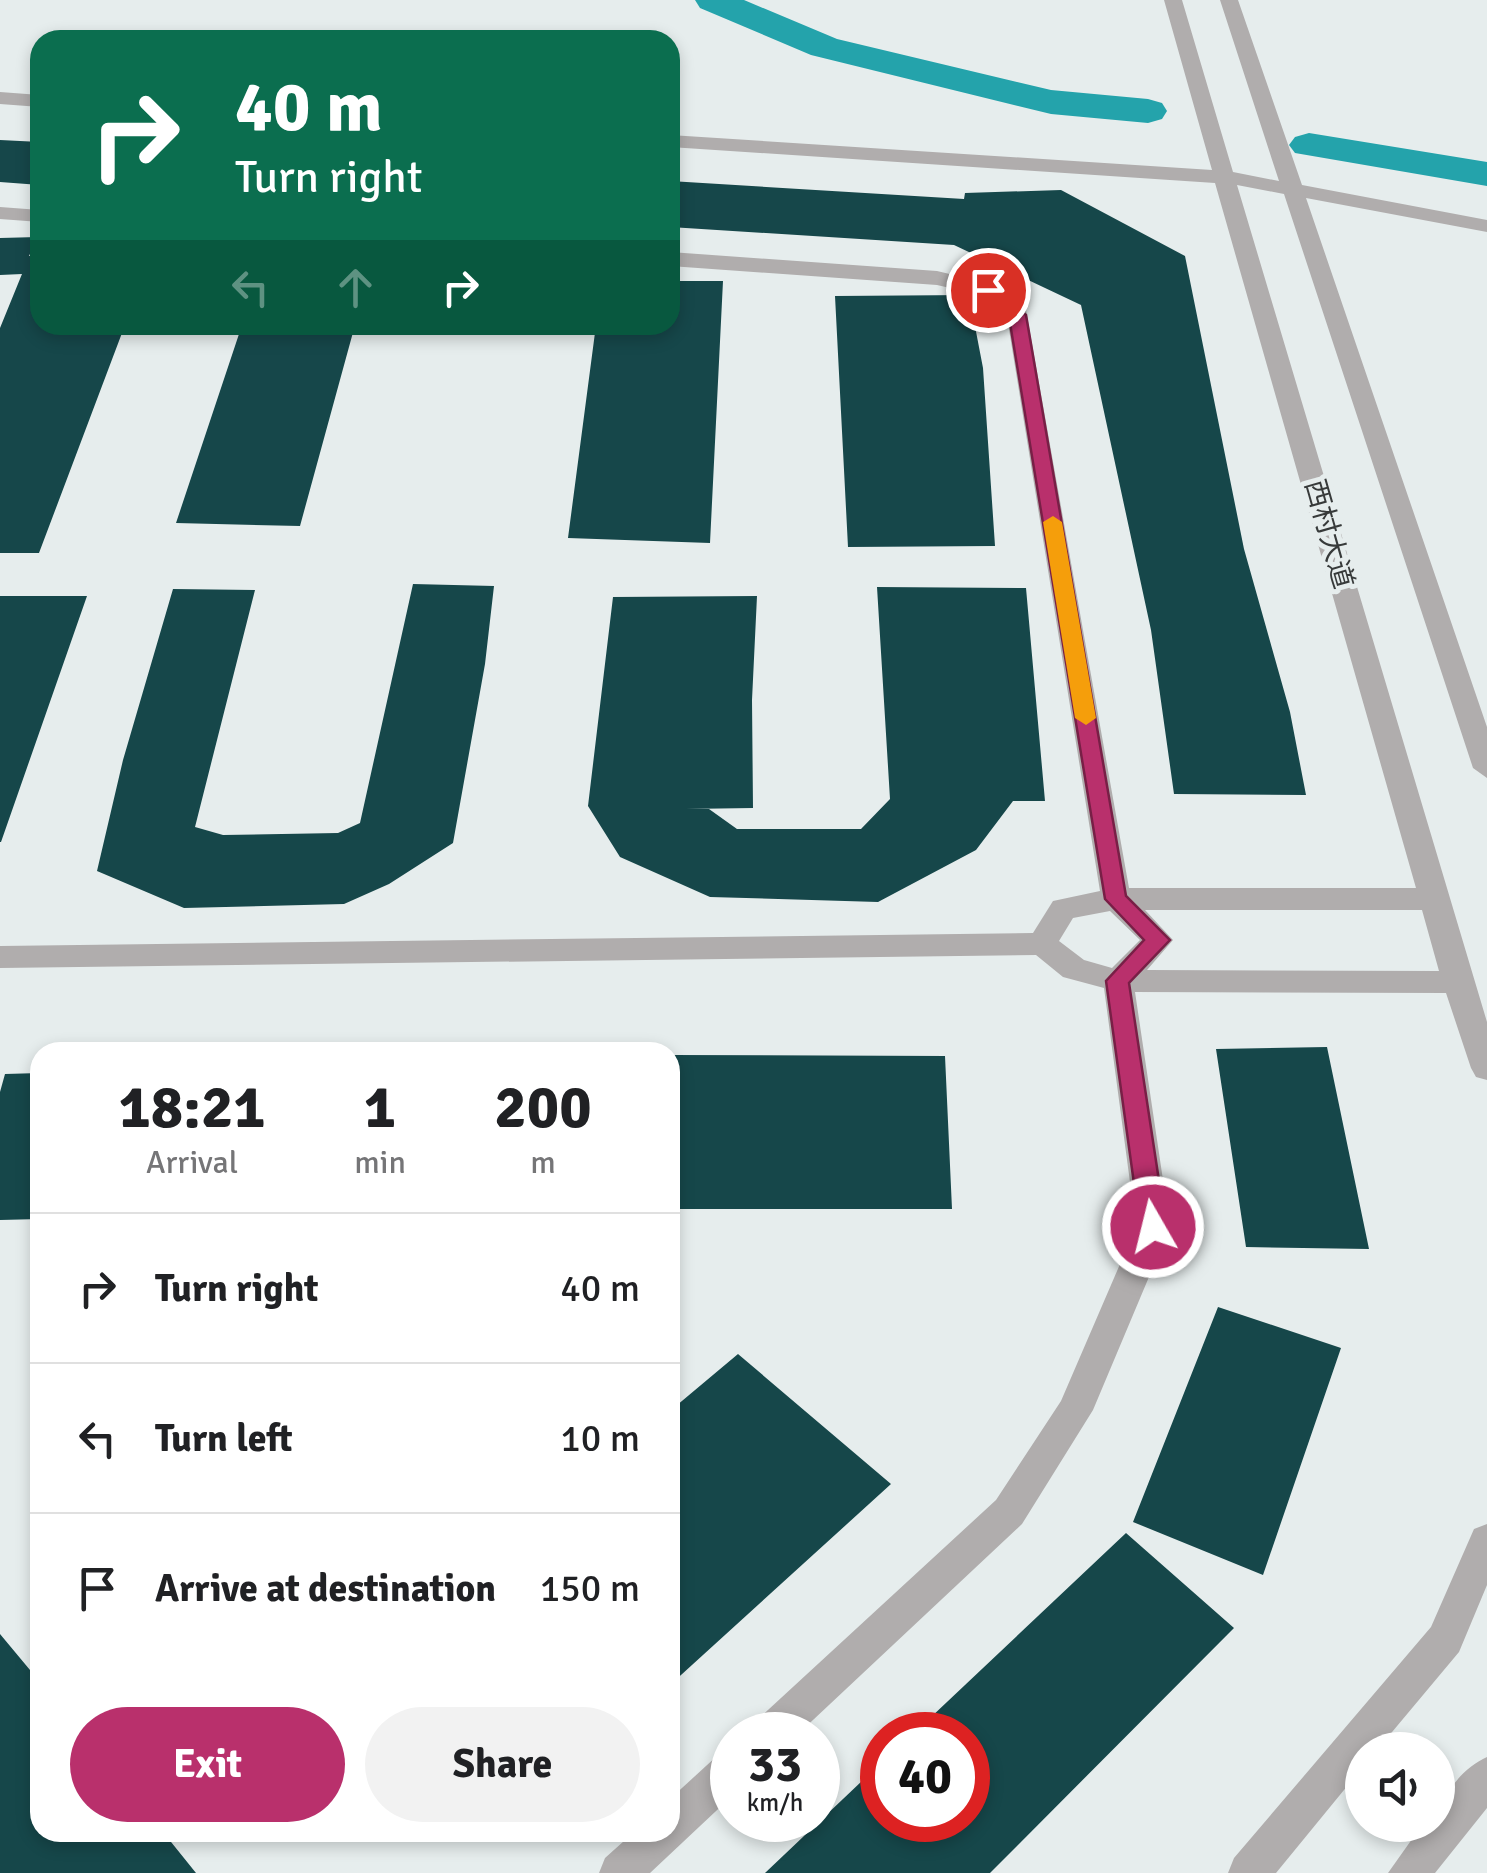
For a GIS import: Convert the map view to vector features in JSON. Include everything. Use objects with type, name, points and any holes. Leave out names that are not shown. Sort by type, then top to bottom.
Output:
[{"type":"street","name":"西村大道","points":[[1174,0],[1458,982],[1487,1068]]},
{"type":"street","points":[[1229,0],[1290,192],[1487,768]]},
{"type":"street","points":[[0,98],[30,100]]},
{"type":"street","points":[[680,142],[1226,177],[1487,226]]},
{"type":"street","points":[[0,213],[30,215]]},
{"type":"street","points":[[680,261],[937,278],[988,290],[1018,315],[1116,899],[1158,940],[1118,981]]},
{"type":"street","points":[[1042,944],[1063,908],[1116,899],[1434,899]]},
{"type":"street","points":[[0,957],[1042,944],[1074,970],[1118,981],[1458,982]]},
{"type":"street","points":[[794,1712],[1008,1512],[1075,1410],[1153,1227],[1118,981]]},
{"type":"street","points":[[1248,1873],[1445,1639],[1487,1542]]},
{"type":"street","points":[[1409,1873],[1487,1778]]},
{"type":"street","points":[[680,1818],[710,1790]]},
{"type":"street","points":[[620,1873],[653,1842]]},
{"type":"building","points":[[0,140],[30,142],[30,184],[0,182]]},
{"type":"building","points":[[680,182],[964,199],[965,193],[1061,190],[1185,256],[1244,549],[1290,712],[1306,795],[1174,794],[1151,630],[1081,305],[954,245],[680,228]]},
{"type":"building","points":[[30,237],[30,335],[121,335],[39,553],[0,553],[0,328],[22,274],[0,275],[0,238]]},
{"type":"building","points":[[680,281],[723,281],[710,543],[568,538],[595,335],[680,335]]},
{"type":"building","points":[[969,295],[983,368],[995,546],[848,547],[835,296]]},
{"type":"building","points":[[239,335],[352,335],[300,526],[176,523]]},
{"type":"building","points":[[413,584],[494,586],[485,664],[453,843],[389,884],[344,904],[184,908],[97,871],[123,760],[173,589],[255,590],[195,827],[223,835],[338,833],[360,823]]},
{"type":"building","points":[[877,587],[1026,588],[1045,801],[1013,801],[976,850],[878,902],[710,897],[620,857],[588,806],[613,597],[757,596],[752,700],[753,808],[686,809],[709,809],[737,829],[861,829],[890,799]]},
{"type":"building","points":[[0,596],[87,596],[1,842],[0,842]]},
{"type":"building","points":[[1327,1047],[1369,1249],[1246,1247],[1216,1049]]},
{"type":"building","points":[[680,1055],[945,1056],[952,1209],[680,1209]]},
{"type":"building","points":[[30,1073],[30,1219],[0,1220],[0,1092],[5,1074]]},
{"type":"building","points":[[1218,1307],[1341,1348],[1263,1575],[1133,1522]]},
{"type":"building","points":[[738,1354],[891,1484],[680,1676],[680,1403]]},
{"type":"building","points":[[1126,1533],[1234,1628],[990,1873],[765,1873],[798,1842],[840,1842],[840,1802],[860,1783],[860,1842],[990,1842],[990,1712],[936,1712]]},
{"type":"building","points":[[0,1634],[30,1670],[30,1842],[171,1842],[196,1873],[0,1873]]},
{"type":"waterway","points":[[713,0],[824,47],[1051,102],[1148,111]]},
{"type":"waterway","points":[[1309,145],[1487,174]]},
{"type":"slow traffic","points":[[1053,522],[1086,718]]},
{"type":"route","points":[[988,290],[1018,315],[1116,899],[1158,940],[1118,981],[1153,1227]]}]
